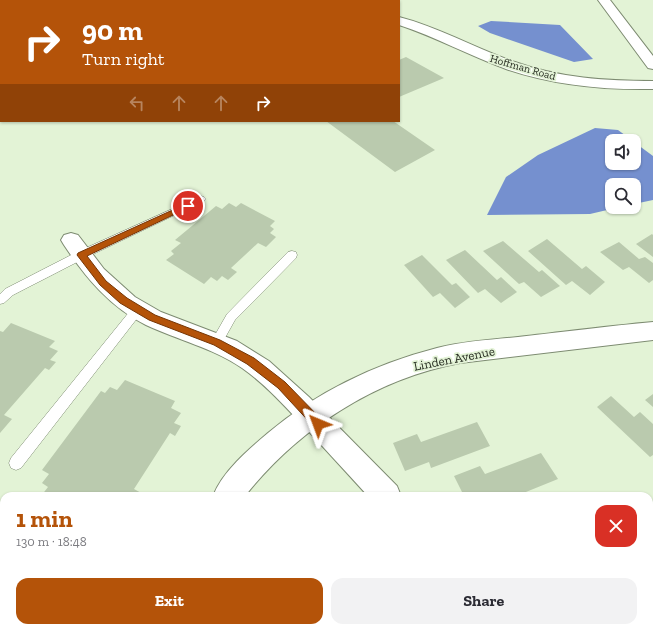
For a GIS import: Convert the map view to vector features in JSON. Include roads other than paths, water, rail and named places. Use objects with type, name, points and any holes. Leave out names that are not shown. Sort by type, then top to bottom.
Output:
[{"type":"street","points":[[604,0],[653,66]]},
{"type":"street","name":"Hoffman Road","points":[[400,23],[421,28],[479,54],[541,74],[600,84],[653,85]]},
{"type":"street","points":[[76,248],[103,283],[123,300],[152,318],[217,342],[251,361],[276,380],[383,492]]},
{"type":"street","name":"Linden Avenue","points":[[231,492],[270,448],[310,416],[343,395],[384,375],[428,360],[473,352],[653,331]]},
{"type":"lane","points":[[0,300],[9,292],[76,248],[201,199]]},
{"type":"lane","points":[[217,342],[231,318],[292,256]]},
{"type":"lane","points":[[16,463],[138,309]]},
{"type":"water","points":[[491,21],[560,25],[593,59],[574,62],[490,33],[478,26]]},
{"type":"water","points":[[595,128],[618,130],[623,134],[605,134],[605,170],[641,170],[641,147],[653,156],[653,200],[641,203],[641,178],[605,178],[605,210],[590,214],[487,215],[506,177],[538,155]]}]
